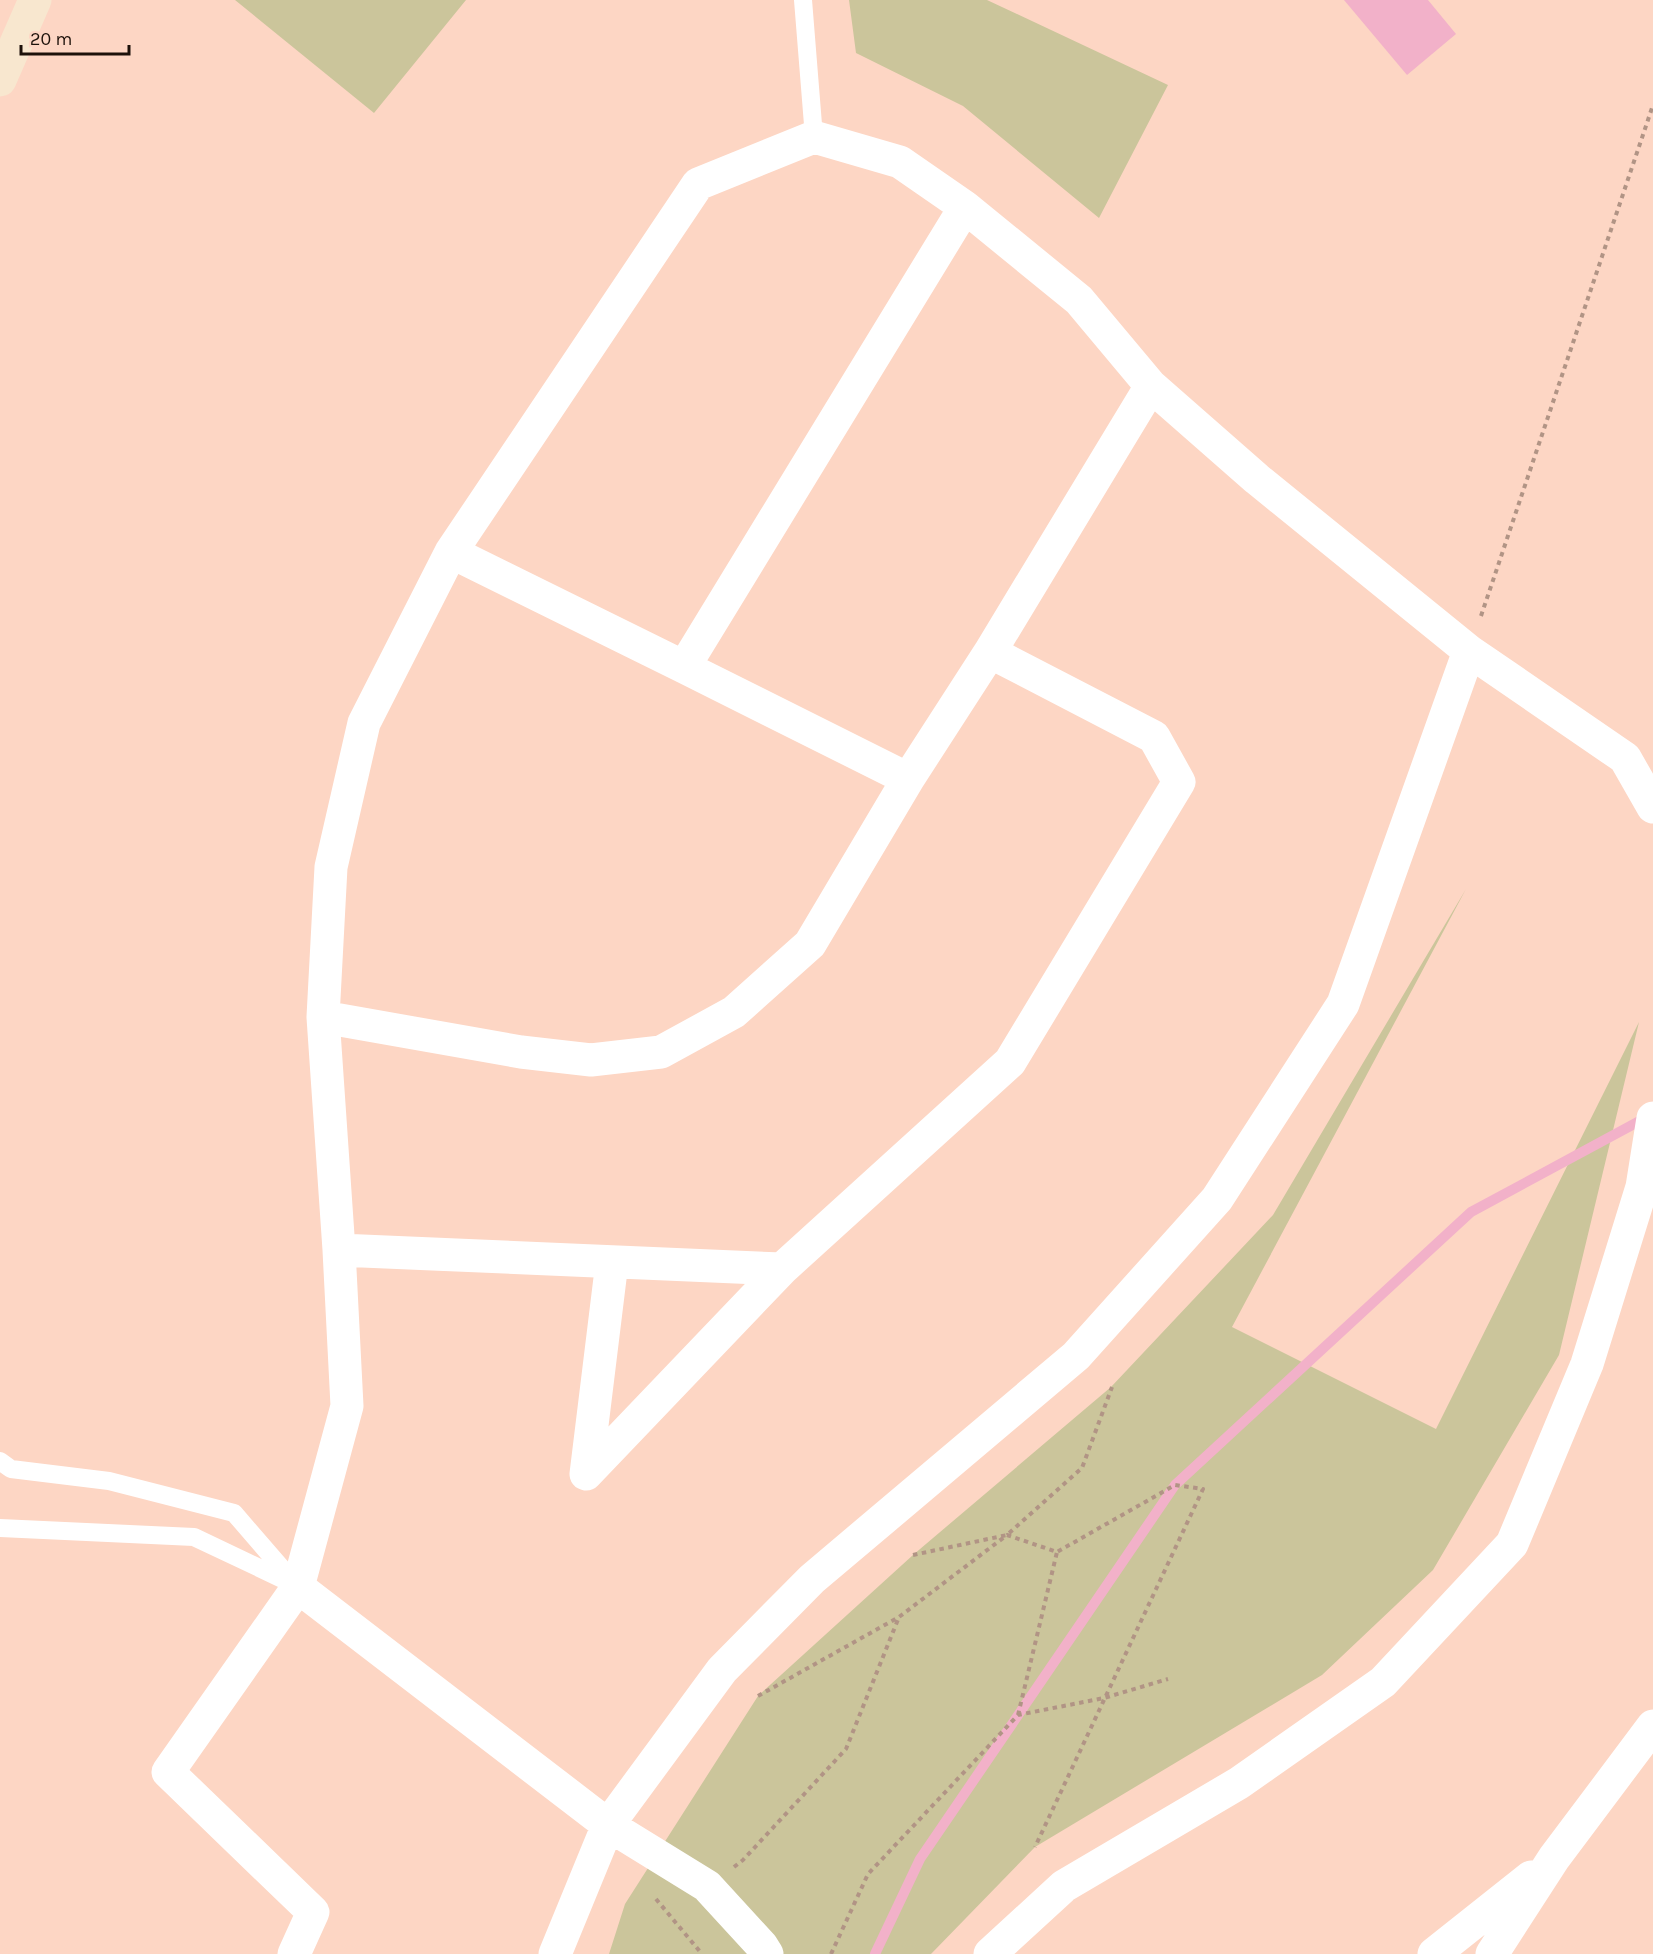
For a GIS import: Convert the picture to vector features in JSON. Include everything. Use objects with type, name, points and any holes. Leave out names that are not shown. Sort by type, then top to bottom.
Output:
[{"type":"street","points":[[0,80],[35,0]]},
{"type":"street","points":[[294,1954],[313,1912],[168,1772],[298,1587],[347,1406],[323,1017],[331,867],[364,723],[451,552],[698,184],[814,138],[900,162],[965,207],[1079,300],[1151,386],[1257,479],[1469,651],[1625,758],[1653,807]]},
{"type":"street","points":[[684,667],[965,207]]},
{"type":"street","points":[[323,1017],[521,1052],[591,1060],[661,1052],[734,1012],[810,944],[908,779],[990,652],[1151,386]]},
{"type":"street","points":[[451,552],[908,779]]},
{"type":"street","points":[[555,1954],[608,1825],[722,1670],[812,1579],[1076,1356],[1217,1199],[1343,1004],[1469,651]]},
{"type":"street","points":[[612,1262],[586,1474],[782,1269],[1010,1062],[1179,782],[1154,736],[990,652]]},
{"type":"street","points":[[990,1954],[1064,1886],[1239,1783],[1383,1682],[1512,1544],[1587,1364],[1642,1187],[1653,1118]]},
{"type":"street","points":[[339,1250],[782,1269]]},
{"type":"street","points":[[298,1587],[608,1825],[707,1886],[767,1954]]},
{"type":"street","points":[[1491,1954],[1554,1858],[1653,1726]]},
{"type":"street","points":[[1434,1954],[1554,1858]]},
{"type":"lane","points":[[803,0],[814,138]]},
{"type":"lane","points":[[0,1461],[11,1469],[109,1481],[234,1513],[298,1587]]},
{"type":"lane","points":[[0,1528],[194,1537],[298,1587]]},
{"type":"path","points":[[1469,651],[1653,105]]},
{"type":"path","points":[[758,1696],[899,1617],[1007,1535],[1082,1468],[1112,1387]]},
{"type":"path","points":[[831,1954],[868,1874],[1018,1715],[1057,1552],[1175,1485],[1203,1488],[1035,1847]]},
{"type":"path","points":[[913,1555],[1007,1535],[1057,1552]]},
{"type":"path","points":[[707,1886],[743,1860],[846,1749],[899,1617]]},
{"type":"path","points":[[1018,1715],[1104,1698],[1168,1679]]},
{"type":"path","points":[[654,1896],[702,1954]]},
{"type":"shaded area","points":[[235,0],[466,0],[374,113]]},
{"type":"shaded area","points":[[849,0],[987,0],[1168,85],[1099,218],[963,106],[856,53]]},
{"type":"shaded area","points":[[1344,0],[1428,0],[1456,34],[1407,75]]},
{"type":"shaded area","points":[[1466,889],[1232,1327],[1436,1429],[1639,1022],[1559,1355],[1433,1570],[1322,1675],[1035,1847],[931,1954],[609,1954],[625,1904],[758,1696],[913,1555],[1111,1387],[1273,1215]]},
{"type":"waterway","points":[[875,1954],[920,1859],[1175,1485],[1471,1212],[1647,1117]]}]
